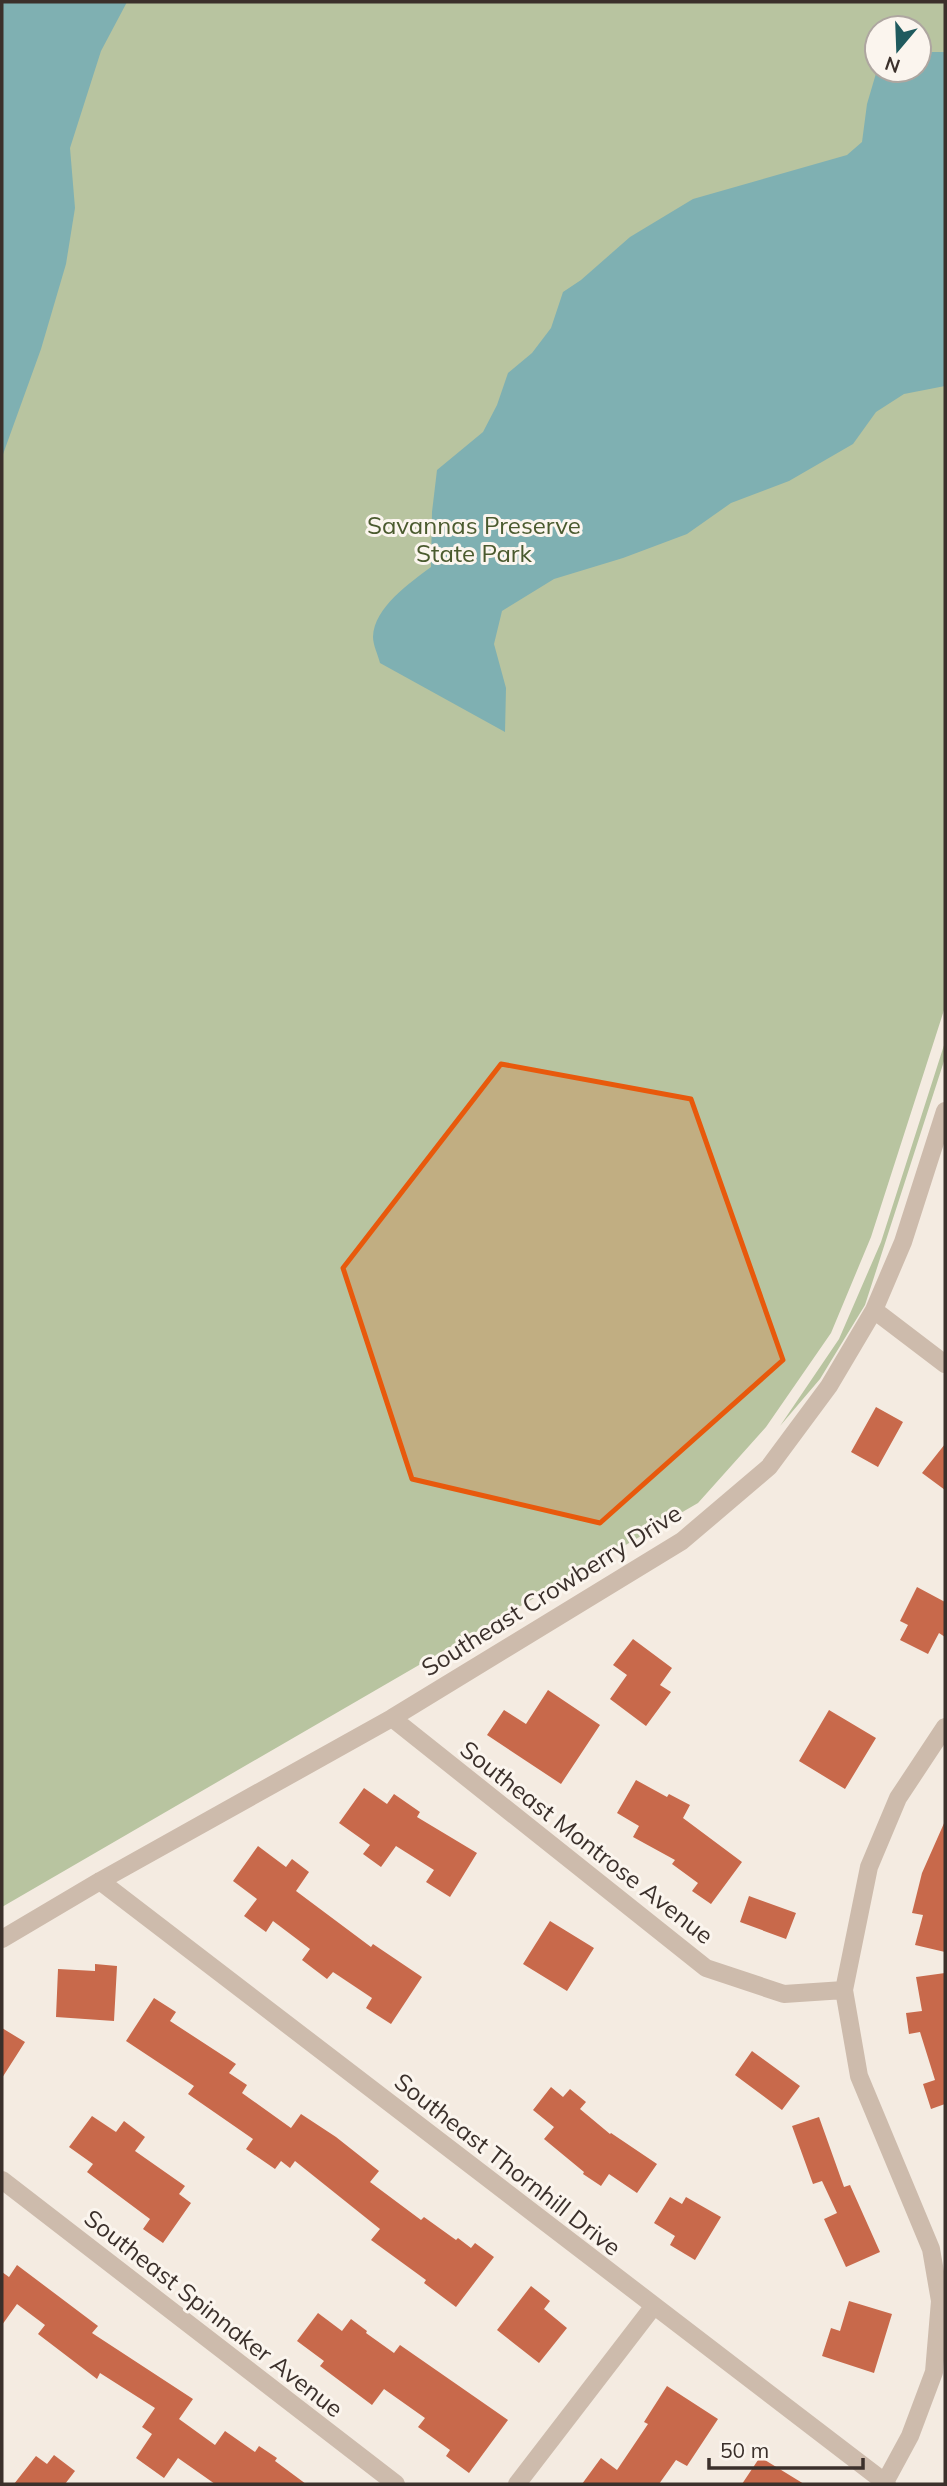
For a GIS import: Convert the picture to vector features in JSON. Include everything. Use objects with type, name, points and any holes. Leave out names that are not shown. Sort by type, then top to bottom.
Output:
[{"type":"street","name":"Southeast Crowberry Drive","points":[[2,1939],[100,1881],[392,1718],[682,1541],[769,1467],[829,1386],[874,1310],[903,1242],[945,1111]]},
{"type":"street","points":[[874,1310],[945,1364]]},
{"type":"street","name":"Southeast Montrose Avenue","points":[[392,1718],[706,1968],[784,1994],[844,1990]]},
{"type":"street","points":[[885,2484],[911,2436],[934,2372],[940,2301],[931,2249],[859,2076],[844,1990],[869,1867],[898,1798],[945,1727]]},
{"type":"street","name":"Southeast Thornhill Drive","points":[[100,1881],[885,2484]]},
{"type":"street","name":"Southeast Spinnaker Avenue","points":[[2,2180],[396,2484]]},
{"type":"street","points":[[517,2484],[653,2306]]},
{"type":"highlighted area","points":[[501,1064],[691,1099],[783,1360],[600,1523],[412,1479],[343,1268]]},
{"type":"green space","name":"Savannas Preserve State Park","points":[[2,2],[945,2],[945,1007],[871,1237],[831,1333],[766,1427],[698,1503],[2,1907]]},
{"type":"green space","points":[[945,1042],[945,1058],[865,1305],[820,1379],[780,1426],[839,1339],[881,1242]]},
{"type":"water","points":[[2,2],[127,2],[101,51],[70,148],[75,208],[66,264],[41,349],[2,457]]},
{"type":"water","points":[[933,52],[945,52],[945,386],[904,394],[876,412],[853,444],[789,481],[731,503],[687,534],[623,558],[554,579],[502,611],[494,644],[506,688],[505,732],[380,663],[373,637],[380,616],[394,597],[431,567],[432,512],[437,470],[483,432],[497,405],[508,373],[532,353],[551,328],[563,292],[581,280],[630,237],[693,199],[847,155],[862,142],[873,84],[933,84]]},
{"type":"building","points":[[876,1407],[903,1422],[878,1467],[851,1452]]},
{"type":"building","points":[[945,1444],[945,1490],[922,1473]]},
{"type":"building","points":[[917,1587],[945,1602],[945,1637],[939,1633],[928,1654],[900,1640],[908,1625],[900,1621]]},
{"type":"building","points":[[633,1639],[672,1668],[660,1685],[671,1692],[646,1726],[610,1699],[627,1675],[613,1665]]},
{"type":"building","points":[[548,1690],[600,1725],[561,1784],[487,1735],[504,1710],[526,1724]]},
{"type":"building","points":[[829,1710],[876,1738],[845,1789],[799,1761]]},
{"type":"building","points":[[636,1780],[667,1797],[669,1794],[690,1805],[683,1818],[742,1862],[711,1904],[692,1891],[698,1883],[672,1864],[675,1860],[633,1837],[639,1826],[617,1813]]},
{"type":"building","points":[[364,1788],[387,1804],[394,1794],[420,1812],[417,1817],[477,1853],[450,1897],[426,1882],[434,1870],[396,1846],[381,1867],[363,1854],[370,1845],[339,1823]]},
{"type":"building","points":[[945,1821],[945,1952],[915,1945],[923,1915],[912,1913],[922,1873]]},
{"type":"building","points":[[258,1846],[286,1867],[292,1859],[309,1872],[296,1891],[371,1947],[373,1944],[422,1977],[391,2024],[366,2008],[372,1998],[333,1972],[327,1979],[302,1960],[310,1949],[273,1921],[266,1932],[244,1916],[257,1899],[233,1881]]},
{"type":"building","points":[[749,1896],[796,1913],[786,1939],[740,1922]]},
{"type":"building","points":[[550,1921],[594,1948],[567,1991],[523,1964]]},
{"type":"building","points":[[95,1964],[117,1966],[114,2021],[56,2017],[58,1969],[95,1971]]},
{"type":"building","points":[[945,1973],[945,2104],[931,2109],[923,2084],[935,2080],[920,2032],[909,2034],[906,2013],[922,2011],[916,1977]]},
{"type":"building","points":[[154,1998],[176,2012],[170,2021],[236,2064],[229,2073],[247,2085],[242,2093],[291,2128],[301,2114],[379,2171],[370,2182],[421,2220],[424,2217],[456,2240],[458,2238],[471,2248],[475,2243],[494,2257],[456,2307],[424,2283],[426,2280],[371,2240],[380,2229],[295,2161],[290,2168],[281,2161],[275,2169],[246,2149],[253,2139],[188,2094],[194,2086],[126,2041]]},
{"type":"building","points":[[2,2028],[25,2042],[2,2078]]},
{"type":"building","points":[[752,2051],[800,2086],[782,2110],[735,2075]]},
{"type":"building","points":[[551,2087],[563,2097],[570,2089],[586,2102],[580,2109],[610,2134],[657,2164],[637,2193],[609,2174],[601,2186],[583,2174],[584,2172],[544,2139],[554,2127],[533,2110]]},
{"type":"building","points":[[92,2116],[116,2132],[124,2121],[145,2137],[135,2151],[185,2186],[179,2194],[191,2203],[163,2243],[143,2229],[150,2219],[87,2172],[93,2164],[69,2147]]},
{"type":"building","points":[[819,2117],[844,2187],[850,2185],[880,2252],[846,2267],[824,2219],[837,2213],[822,2181],[813,2184],[792,2126]]},
{"type":"building","points":[[670,2197],[682,2204],[686,2197],[721,2217],[695,2260],[670,2245],[675,2236],[654,2223]]},
{"type":"building","points":[[17,2265],[98,2326],[92,2333],[193,2399],[179,2419],[215,2445],[225,2431],[255,2452],[259,2446],[306,2484],[215,2484],[178,2458],[164,2478],[136,2458],[152,2434],[142,2427],[155,2408],[100,2373],[97,2379],[38,2334],[45,2325],[17,2304],[2,2325],[2,2272],[9,2277]]},
{"type":"building","points":[[531,2286],[550,2301],[544,2309],[567,2328],[539,2363],[497,2330]]},
{"type":"building","points":[[849,2301],[892,2314],[874,2373],[822,2356],[831,2328],[840,2331]]},
{"type":"building","points":[[318,2313],[342,2331],[351,2319],[394,2353],[400,2345],[508,2420],[469,2473],[446,2456],[450,2450],[418,2427],[425,2418],[384,2389],[372,2405],[320,2366],[324,2361],[297,2341]]},
{"type":"building","points":[[667,2386],[718,2419],[687,2466],[676,2460],[659,2484],[582,2484],[601,2458],[617,2470],[648,2424],[644,2422]]},
{"type":"building","points":[[54,2455],[75,2471],[65,2484],[14,2484],[36,2456],[47,2464]]},
{"type":"building","points":[[760,2457],[804,2484],[742,2484]]}]
